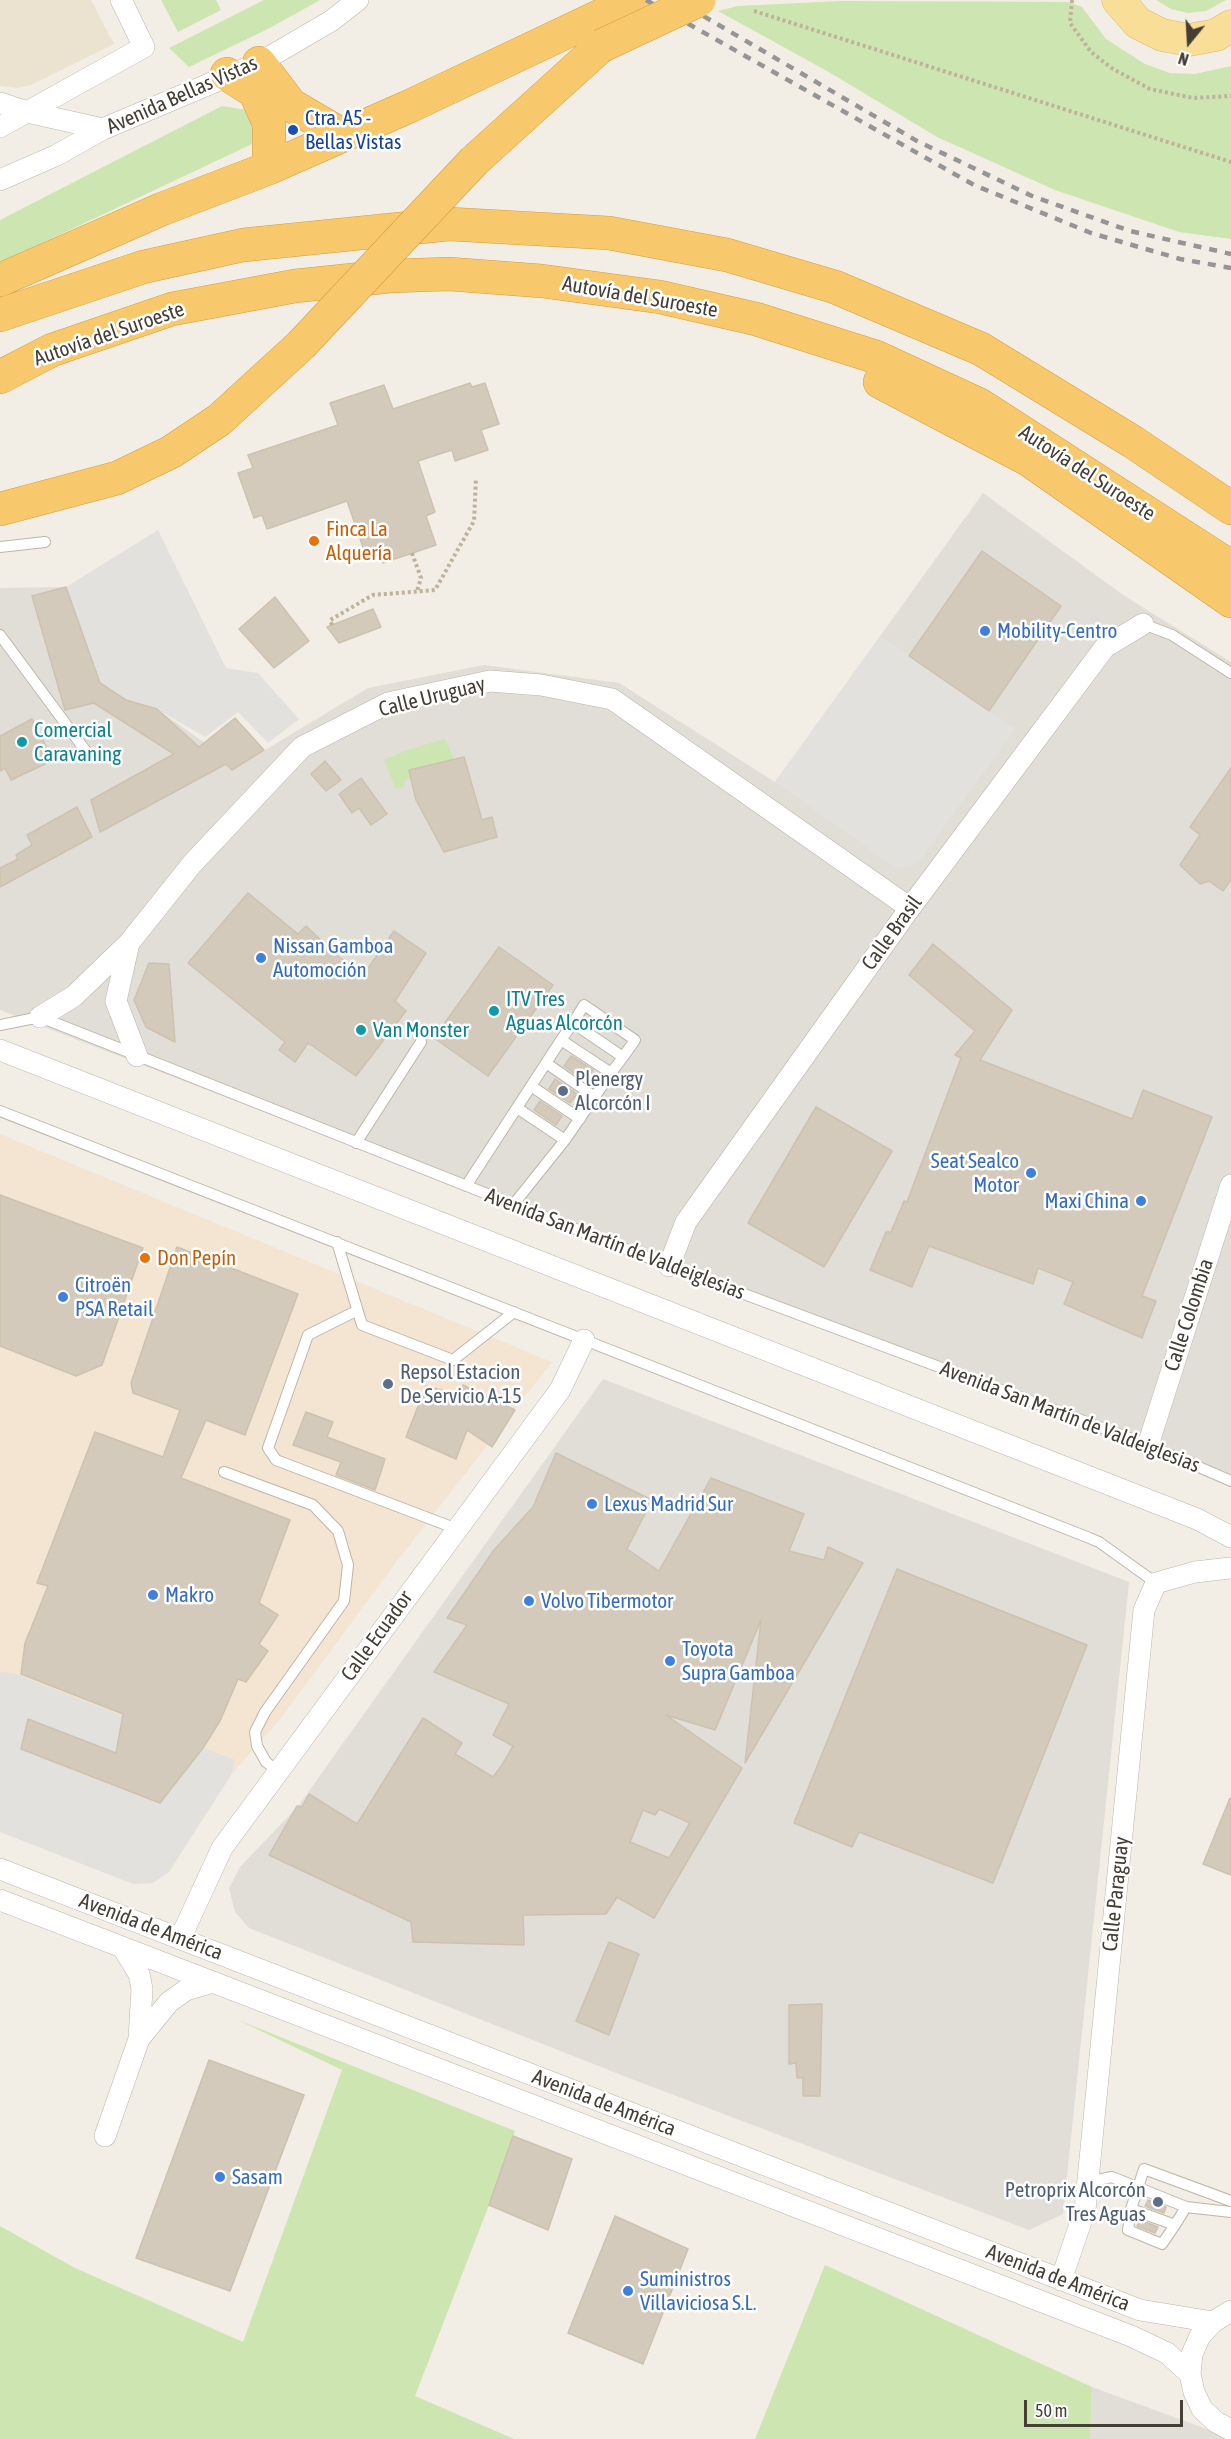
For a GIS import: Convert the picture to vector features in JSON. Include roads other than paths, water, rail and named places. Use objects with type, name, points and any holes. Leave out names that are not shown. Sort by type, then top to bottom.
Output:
[{"type":"highway","points":[[0,280],[162,209],[269,168],[410,106],[634,0]]},
{"type":"highway","points":[[0,508],[117,478],[171,452],[219,420],[301,345],[474,161],[602,46],[699,0]]},
{"type":"highway","points":[[259,63],[291,105],[342,135]]},
{"type":"highway","points":[[227,74],[255,92],[269,123],[269,168]]},
{"type":"highway","points":[[0,315],[143,267],[243,245],[449,224],[609,233],[727,255],[836,287],[981,349],[1133,442],[1231,508]]},
{"type":"highway","name":"Autovía del Suroeste","points":[[0,376],[52,350],[172,309],[295,286],[391,276],[449,274],[542,281],[660,297],[756,319],[876,357],[980,405],[1231,567]]},
{"type":"highway","points":[[756,319],[1029,460],[1231,601]]},
{"type":"main road","points":[[1118,0],[1138,23],[1162,35],[1189,40],[1216,34],[1231,26]]},
{"type":"street","points":[[0,127],[144,47],[121,0]]},
{"type":"street","name":"Avenida Bellas Vistas","points":[[0,180],[57,155],[103,129],[227,74],[259,63],[331,21],[358,0]]},
{"type":"street","points":[[0,103],[27,112],[103,129]]},
{"type":"street","name":"Calle Brasil","points":[[669,1266],[686,1222],[910,908],[1106,647],[1143,624]]},
{"type":"street","name":"Calle Uruguay","points":[[40,1017],[74,996],[129,943],[192,864],[302,747],[388,703],[490,681],[541,685],[612,699],[910,908]]},
{"type":"street","name":"Calle Uruguay","points":[[129,943],[116,1001],[137,1056]]},
{"type":"street","name":"Avenida San Martín de Valdeiglesias","points":[[0,1050],[1197,1519],[1231,1537]]},
{"type":"street","name":"Calle Colombia","points":[[1148,1445],[1231,1185]]},
{"type":"street","name":"Calle Ecuador","points":[[180,1939],[222,1848],[560,1390],[584,1340]]},
{"type":"street","name":"Avenida San Martín de Valdeiglesias","points":[[1197,1519],[1231,1526]]},
{"type":"street","points":[[1156,1582],[1195,1572],[1231,1568]]},
{"type":"street","name":"Calle Paraguay","points":[[1061,2280],[1085,2210],[1144,1610],[1156,1582]]},
{"type":"street","name":"Avenida de América","points":[[2,1867],[180,1939],[1140,2310],[1222,2317]]},
{"type":"street","name":"Avenida de América","points":[[0,1900],[1131,2336],[1167,2353],[1190,2374]]},
{"type":"street","points":[[105,2136],[139,2038],[142,1989],[139,1974],[123,1948]]},
{"type":"street","points":[[139,2038],[169,2002],[186,1990],[213,1982]]},
{"type":"street","points":[[1222,2317],[1200,2336],[1192,2354],[1190,2374],[1194,2392],[1202,2409],[1216,2422],[1231,2430],[1228,2439]]},
{"type":"lane","points":[[0,547],[45,542]]},
{"type":"lane","points":[[1143,624],[1173,635],[1231,673]]},
{"type":"lane","points":[[0,635],[6,640],[88,754]]},
{"type":"lane","points":[[466,1186],[584,1005],[635,1040],[565,1140],[513,1205]]},
{"type":"lane","points":[[0,1025],[40,1017]]},
{"type":"lane","name":"Avenida San Martín de Valdeiglesias","points":[[40,1017],[669,1266],[1148,1445],[1231,1480]]},
{"type":"lane","points":[[573,1023],[623,1057]]},
{"type":"lane","points":[[561,1040],[611,1073]]},
{"type":"lane","points":[[356,1143],[421,1042]]},
{"type":"lane","points":[[546,1063],[595,1097]]},
{"type":"lane","points":[[531,1086],[580,1119]]},
{"type":"lane","points":[[517,1108],[565,1140]]},
{"type":"lane","points":[[0,1111],[1093,1539],[1156,1582]]},
{"type":"lane","points":[[337,1242],[362,1326],[453,1360],[514,1312]]},
{"type":"lane","points":[[356,1311],[308,1335],[268,1448],[276,1460],[457,1529]]},
{"type":"lane","points":[[224,1472],[313,1505],[338,1531],[348,1565],[344,1601],[265,1712],[255,1732],[257,1746],[266,1762],[278,1771]]},
{"type":"lane","points":[[1186,2207],[1162,2244],[1128,2230],[1136,2187],[1144,2169],[1231,2201]]},
{"type":"lane","points":[[1087,2182],[1112,2177],[1186,2207],[1231,2212]]},
{"type":"lane","points":[[1131,2209],[1175,2225]]},
{"type":"railway","points":[[646,0],[974,185],[1091,233],[1180,259],[1231,268]]},
{"type":"railway","points":[[676,0],[917,141],[1032,196],[1130,231],[1231,254]]},
{"type":"place","name":"Ctra. A5 - Bellas Vistas","points":[[293,130]]},
{"type":"place","name":"Finca La Alquería","points":[[314,541]]},
{"type":"place","name":"Mobility-Centro","points":[[985,631]]},
{"type":"place","name":"Comercial Caravaning","points":[[22,742]]},
{"type":"place","name":"Nissan Gamboa Automoción","points":[[261,958]]},
{"type":"place","name":"ITV Tres Aguas Alcorcón","points":[[494,1011]]},
{"type":"place","name":"Van Monster","points":[[361,1030]]},
{"type":"place","name":"Plenergy Alcorcón I","points":[[563,1091]]},
{"type":"place","name":"Seat Sealco Motor","points":[[1031,1173]]},
{"type":"place","name":"Maxi China","points":[[1141,1201]]},
{"type":"place","name":"Don Pepín","points":[[145,1258]]},
{"type":"place","name":"Citroën PSA Retail","points":[[63,1297]]},
{"type":"place","name":"Repsol Estacion De Servicio A-15","points":[[388,1384]]},
{"type":"place","name":"Lexus Madrid Sur","points":[[592,1504]]},
{"type":"place","name":"Makro","points":[[153,1595]]},
{"type":"place","name":"Volvo Tibermotor","points":[[529,1601]]},
{"type":"place","name":"Toyota Supra Gamboa","points":[[670,1661]]},
{"type":"place","name":"Sasam","points":[[220,2177]]},
{"type":"place","name":"Petroprix Alcorcón Tres Aguas","points":[[1158,2202]]},
{"type":"place","name":"Suministros Villaviciosa S.L.","points":[[628,2291]]}]
